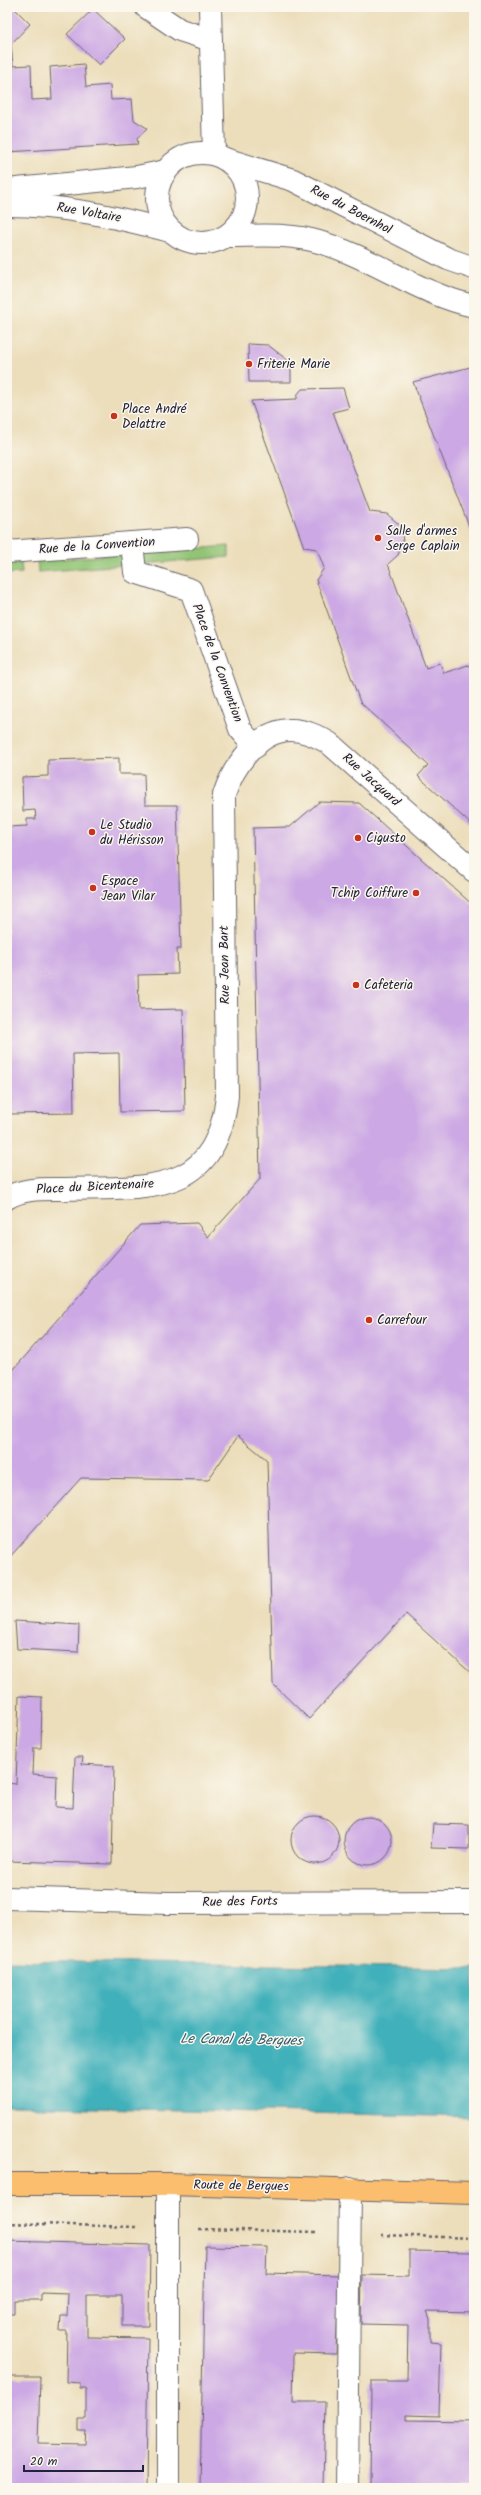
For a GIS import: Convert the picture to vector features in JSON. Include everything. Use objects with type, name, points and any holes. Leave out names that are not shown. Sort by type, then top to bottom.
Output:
[{"type":"main road","name":"Route de Bergues","points":[[7,2184],[168,2184],[350,2188],[474,2193]]},
{"type":"street","points":[[146,7],[180,30],[211,40]]},
{"type":"street","points":[[210,7],[220,157]]},
{"type":"street","points":[[228,236],[243,217],[247,194],[239,171],[220,157],[190,154],[179,159],[166,171],[158,187],[157,205],[160,217],[170,232],[189,242],[200,244],[212,243],[228,236],[284,236],[319,242],[343,250],[440,297],[474,306]]},
{"type":"street","name":"Rue du Boernhol","points":[[220,157],[294,180],[442,256],[474,268]]},
{"type":"street","name":"Rue Voltaire","points":[[7,190],[138,177],[166,171]]},
{"type":"street","name":"Rue Voltaire","points":[[7,205],[45,206],[90,211],[170,232]]},
{"type":"street","name":"Rue de la Convention","points":[[7,552],[187,539]]},
{"type":"street","name":"Place de la Convention","points":[[132,543],[135,572],[191,590],[240,728],[255,747]]},
{"type":"street","name":"Rue Jacquard","points":[[255,747],[273,734],[291,730],[310,733],[329,743],[474,871]]},
{"type":"street","name":"Rue Jean Bart","points":[[182,1177],[202,1162],[210,1150],[217,1138],[225,1111],[223,805],[224,795],[232,773],[255,747]]},
{"type":"street","name":"Place du Bicentenaire","points":[[7,1198],[29,1190],[151,1185],[172,1182],[182,1177]]},
{"type":"street","name":"Rue des Forts","points":[[7,1898],[168,1903],[474,1902]]},
{"type":"street","points":[[168,2184],[168,2488]]},
{"type":"street","points":[[347,2488],[350,2188]]},
{"type":"path","points":[[7,2223],[474,2238]]},
{"type":"green space","points":[[229,546],[229,557],[141,564],[140,553]]},
{"type":"green space","points":[[123,554],[123,565],[38,572],[37,561]]},
{"type":"green space","points":[[21,562],[22,573],[7,574],[7,563]]},
{"type":"water","name":"Le Canal de Bergues","points":[[7,1961],[474,1968],[474,2117],[7,2106]]},
{"type":"building","points":[[7,7],[13,7],[30,24],[11,44],[13,66],[31,65],[32,100],[52,99],[50,67],[84,64],[86,87],[110,85],[111,100],[132,99],[134,120],[147,128],[137,139],[138,144],[7,152]]},
{"type":"building","points":[[93,9],[125,39],[99,65],[67,34]]},
{"type":"building","points":[[248,344],[268,345],[291,363],[291,382],[249,382]]},
{"type":"building","points":[[474,366],[474,539],[413,382]]},
{"type":"building","points":[[343,388],[349,408],[333,412],[370,512],[387,514],[401,526],[403,542],[398,555],[388,564],[426,668],[440,663],[444,673],[468,665],[474,671],[474,718],[472,721],[474,723],[474,827],[418,776],[428,765],[360,702],[316,580],[324,568],[317,549],[304,547],[251,401],[297,399],[297,395],[302,389]]},
{"type":"building","name":"Espace Jean Vilar","points":[[119,758],[119,774],[144,774],[145,805],[177,805],[181,949],[177,949],[178,974],[138,975],[139,1010],[183,1009],[185,1111],[120,1112],[119,1053],[73,1054],[74,1113],[7,1114],[7,827],[27,826],[27,819],[36,819],[35,810],[23,811],[22,777],[48,776],[48,760]]},
{"type":"building","name":"Carrefour","points":[[319,802],[359,803],[474,906],[474,1676],[406,1614],[309,1719],[273,1684],[267,1460],[238,1436],[208,1480],[81,1478],[7,1560],[7,1377],[140,1225],[197,1223],[208,1237],[260,1179],[253,828],[290,827]]},
{"type":"building","points":[[15,1621],[79,1625],[78,1652],[17,1649]]},
{"type":"building","points":[[19,1696],[42,1697],[41,1748],[34,1748],[33,1774],[57,1776],[56,1807],[73,1808],[75,1757],[83,1757],[82,1764],[114,1766],[112,1864],[7,1861],[7,1783],[16,1784]]},
{"type":"building","points":[[310,1816],[320,1816],[329,1820],[335,1826],[338,1831],[338,1849],[329,1860],[320,1864],[310,1864],[301,1860],[295,1854],[291,1845],[291,1835],[295,1826],[301,1820]]},
{"type":"building","points":[[363,1817],[373,1817],[382,1821],[388,1827],[391,1832],[391,1850],[382,1861],[373,1865],[363,1865],[354,1861],[348,1855],[344,1846],[344,1836],[348,1827],[354,1821]]},
{"type":"building","points":[[433,1824],[469,1825],[469,1849],[431,1848]]},
{"type":"building","points":[[7,2241],[150,2245],[149,2326],[122,2326],[122,2295],[87,2295],[87,2337],[148,2338],[146,2488],[7,2488],[7,2377],[40,2377],[38,2443],[85,2444],[86,2431],[79,2431],[79,2419],[86,2419],[86,2388],[80,2388],[80,2383],[66,2382],[67,2331],[60,2331],[61,2316],[67,2316],[68,2294],[41,2293],[41,2300],[14,2300],[14,2314],[7,2314]]},
{"type":"building","points":[[205,2246],[267,2247],[266,2273],[339,2275],[336,2354],[294,2353],[293,2402],[325,2402],[323,2488],[200,2488]]},
{"type":"building","points":[[409,2251],[474,2252],[474,2312],[427,2311],[430,2319],[430,2342],[441,2343],[439,2416],[406,2415],[406,2420],[474,2421],[474,2488],[370,2488],[371,2381],[407,2381],[408,2325],[361,2324],[362,2275],[409,2276]]},
{"type":"place","name":"Friterie Marie","points":[[249,364]]},
{"type":"place","name":"Place André Delattre","points":[[114,416]]},
{"type":"place","name":"Salle d'armes Serge Caplain","points":[[378,538]]},
{"type":"place","name":"Le Studio du Hérisson","points":[[92,832]]},
{"type":"place","name":"Cigusto","points":[[358,838]]},
{"type":"place","name":"Espace Jean Vilar","points":[[93,888]]},
{"type":"place","name":"Tchip Coiffure","points":[[416,893]]},
{"type":"place","name":"Cafeteria","points":[[356,985]]},
{"type":"place","name":"Carrefour","points":[[369,1320]]}]
